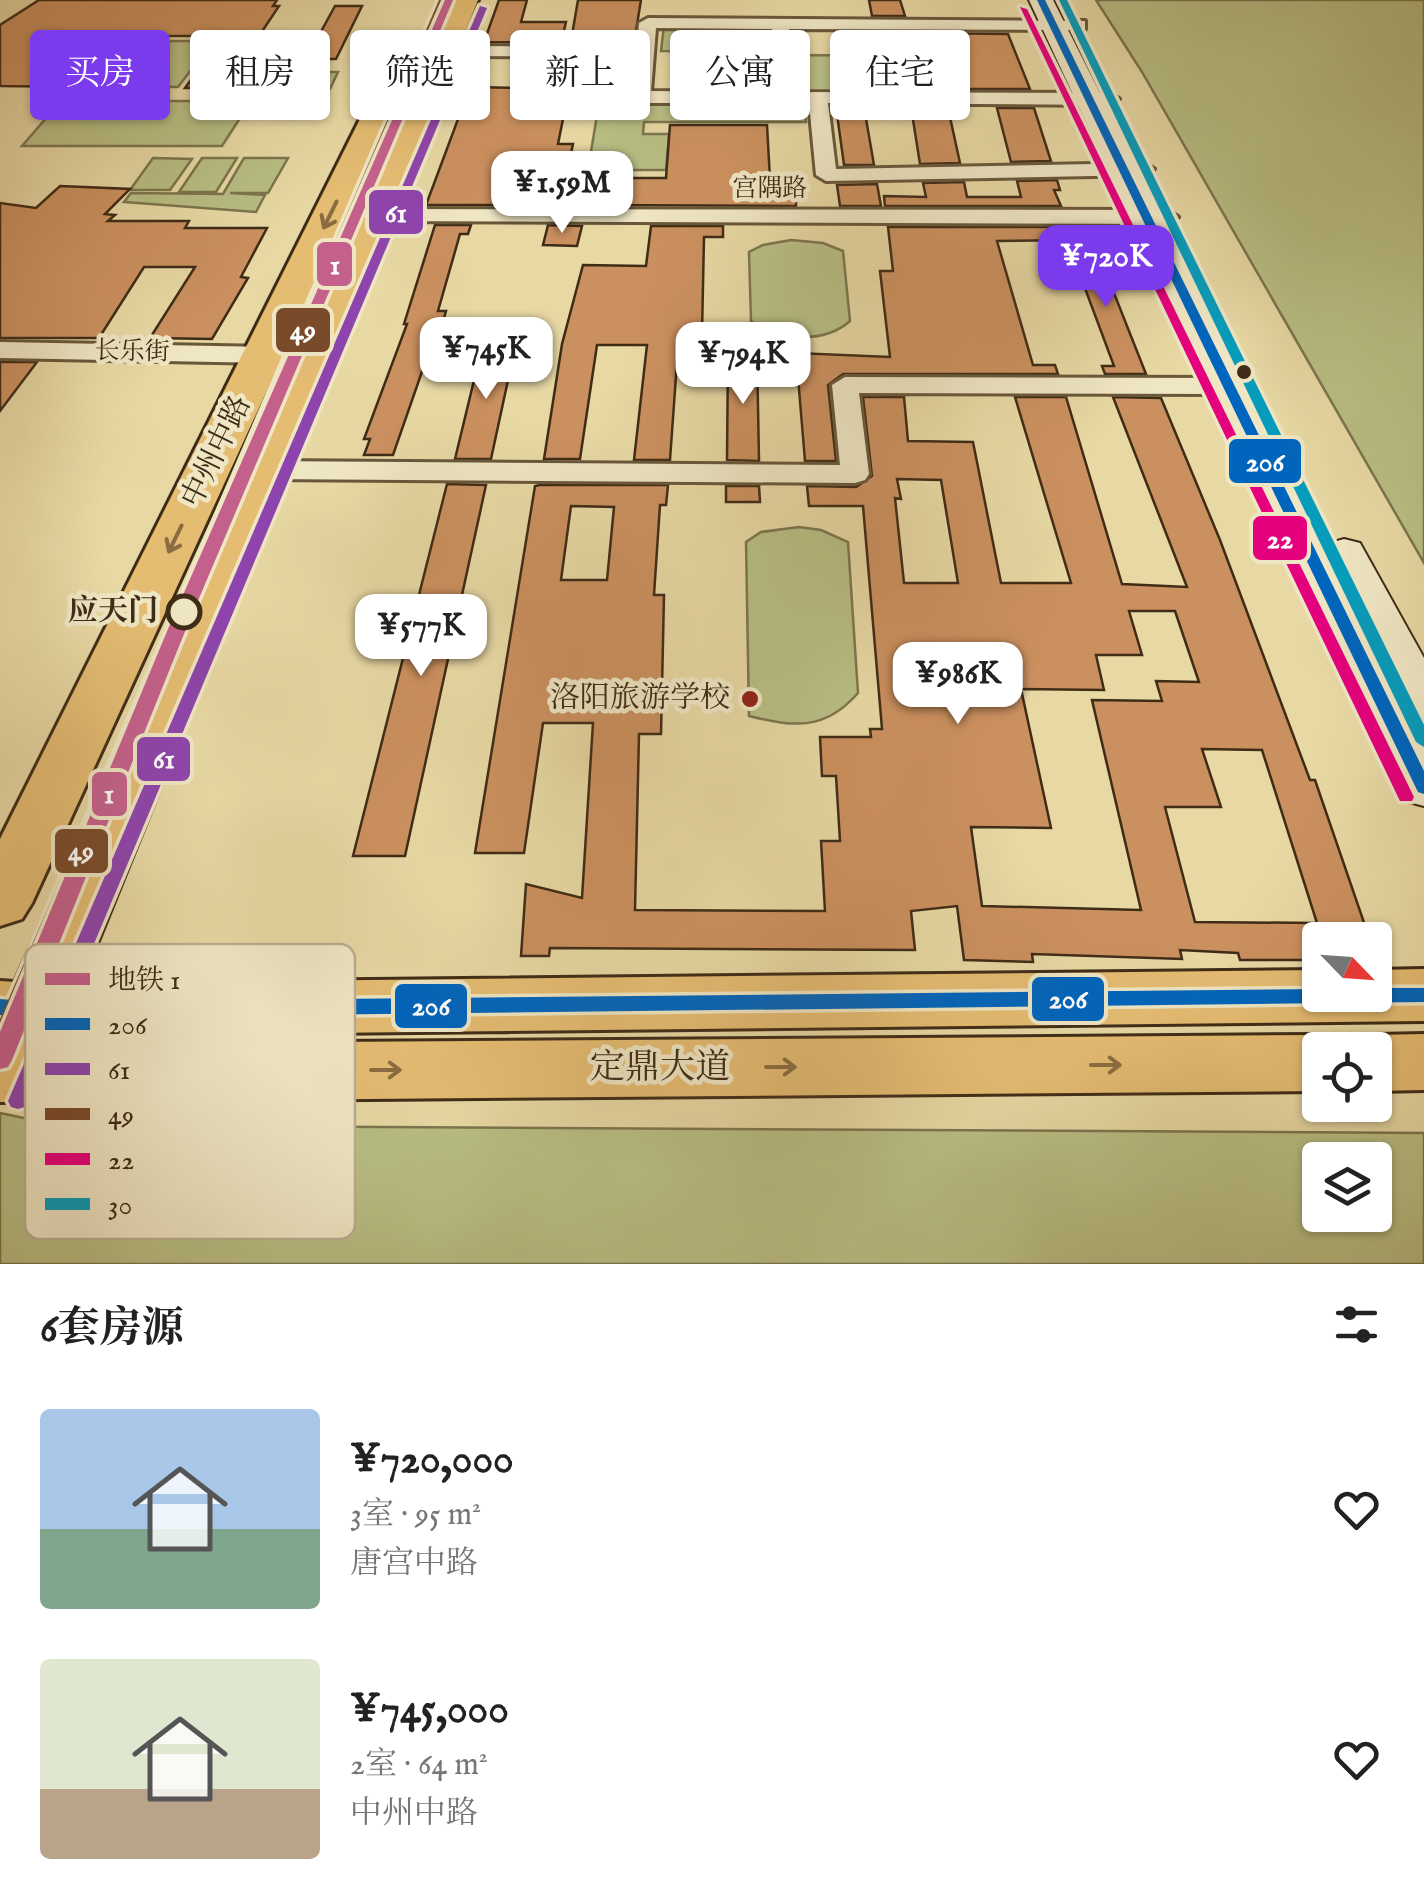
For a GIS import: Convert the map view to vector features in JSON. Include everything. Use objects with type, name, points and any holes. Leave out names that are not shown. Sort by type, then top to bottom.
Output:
[{"type":"main road","name":"中州中路","points":[[0,903],[432,0]]},
{"type":"main road","name":"中州中路","points":[[56,944],[465,0]]},
{"type":"main road","points":[[1060,13],[1157,217],[1230,386],[1424,788]]},
{"type":"main road","points":[[1157,217],[1424,704]]},
{"type":"main road","name":"定鼎大道","points":[[355,1037],[1424,995]]},
{"type":"main road","name":"中州中路","points":[[9,1051],[25,1015]]},
{"type":"main road","name":"定鼎大道","points":[[355,1054],[1302,1063]]},
{"type":"main road","points":[[1392,1063],[1424,1062]]},
{"type":"street","points":[[648,30],[648,23],[780,24],[1060,13]]},
{"type":"street","points":[[780,24],[780,30]]},
{"type":"street","points":[[810,98],[1100,99]]},
{"type":"street","points":[[818,98],[826,175],[1134,169]]},
{"type":"street","name":"宫隅路","points":[[372,216],[1157,217]]},
{"type":"street","name":"长乐街","points":[[0,350],[263,355]]},
{"type":"street","points":[[264,470],[855,474],[845,385],[1230,386]]},
{"type":"green space","points":[[1096,0],[1424,0],[1424,563],[1142,72]]},
{"type":"green space","points":[[664,26],[767,27],[670,30],[670,51],[661,51]]},
{"type":"green space","points":[[170,41],[190,41],[190,71],[178,87],[170,87]]},
{"type":"green space","points":[[810,55],[830,55],[830,94],[810,94]]},
{"type":"green space","points":[[330,72],[338,72],[330,89]]},
{"type":"green space","points":[[170,101],[190,101],[190,120],[239,120],[222,146],[22,146],[45,120],[170,120]]},
{"type":"green space","points":[[650,103],[670,103],[670,120],[806,120],[644,122],[643,134],[669,134],[666,170],[588,170],[596,120],[650,120]]},
{"type":"green space","points":[[153,158],[192,159],[170,190],[130,190]]},
{"type":"green space","points":[[202,158],[237,158],[216,192],[179,192]]},
{"type":"green space","points":[[244,158],[288,158],[268,193],[230,193],[265,195],[256,212],[124,202],[131,193],[223,194]]},
{"type":"green space","points":[[791,240],[823,243],[843,251],[850,321],[828,334],[788,336],[751,321],[749,252]]},
{"type":"green space","points":[[799,527],[821,530],[848,542],[858,693],[821,720],[795,724],[749,716],[746,542],[761,532]]},
{"type":"green space","points":[[0,1113],[25,1118],[25,1239],[355,1239],[355,1127],[1424,1133],[1424,1264],[0,1264]]},
{"type":"building","points":[[39,0],[277,0],[273,6],[279,6],[263,30],[190,30],[190,36],[170,36],[170,30],[30,30],[30,86],[0,86],[0,25]]},
{"type":"building","points":[[499,0],[527,0],[521,22],[566,22],[564,30],[510,30],[510,42],[490,42],[488,30]]},
{"type":"building","points":[[578,0],[641,0],[636,30],[573,30]]},
{"type":"building","points":[[869,0],[900,0],[905,16],[872,16]]},
{"type":"building","points":[[335,6],[362,6],[336,59],[330,59],[330,30],[322,30]]},
{"type":"building","points":[[970,34],[1008,34],[1030,89],[970,89]]},
{"type":"building","points":[[490,87],[510,88],[510,120],[563,120],[558,144],[573,144],[568,167],[533,166],[521,205],[426,205],[458,120],[490,120]]},
{"type":"building","points":[[997,108],[1034,108],[1051,161],[1011,162]]},
{"type":"building","points":[[838,120],[866,120],[874,165],[844,165]]},
{"type":"building","points":[[913,120],[951,120],[960,163],[920,164]]},
{"type":"building","points":[[670,125],[767,125],[770,179],[796,179],[796,206],[586,205],[592,178],[666,178]]},
{"type":"building","points":[[1057,180],[1060,190],[1054,190],[1061,206],[885,206],[884,196],[926,197],[923,183],[964,182],[967,197],[1021,197],[1017,181]]},
{"type":"building","points":[[877,184],[881,206],[840,206],[837,185]]},
{"type":"building","points":[[60,186],[130,189],[105,214],[115,215],[108,221],[189,221],[185,228],[267,228],[241,277],[248,278],[212,339],[150,338],[195,267],[144,267],[99,338],[0,338],[0,203],[36,208]]},
{"type":"building","points":[[435,225],[471,225],[468,234],[460,234],[438,311],[446,311],[432,360],[426,360],[393,455],[364,455],[370,439],[364,439],[407,324]]},
{"type":"building","points":[[548,225],[582,226],[577,246],[543,245]]},
{"type":"building","points":[[651,226],[723,226],[723,237],[704,237],[702,334],[679,334],[670,460],[634,460],[647,345],[597,345],[580,459],[544,459],[562,344],[583,265],[646,266]]},
{"type":"building","points":[[888,227],[1069,227],[1074,240],[997,241],[1033,365],[1055,365],[1058,374],[843,374],[828,385],[836,461],[805,461],[796,353],[890,357],[880,271],[893,271]]},
{"type":"building","points":[[1067,240],[1093,240],[1146,374],[1105,374],[1102,366],[1114,366]]},
{"type":"building","points":[[483,343],[516,343],[491,459],[455,459]]},
{"type":"building","points":[[728,352],[757,352],[759,461],[727,460]]},
{"type":"building","points":[[0,362],[37,362],[0,411]]},
{"type":"building","points":[[863,397],[904,397],[908,441],[973,442],[1001,583],[1071,583],[1015,397],[1066,397],[1122,584],[1187,587],[1113,397],[1161,398],[1220,540],[1310,780],[1315,780],[1364,922],[1317,922],[1262,750],[1202,749],[1221,807],[1165,807],[1195,922],[1302,923],[1302,960],[1240,960],[1238,953],[1180,950],[1182,959],[1032,954],[1033,962],[964,960],[957,906],[911,911],[915,950],[550,948],[549,956],[521,956],[526,884],[582,898],[593,723],[543,723],[524,853],[475,853],[535,486],[668,485],[666,505],[660,505],[654,595],[664,595],[661,734],[639,734],[635,910],[825,911],[821,841],[840,841],[836,776],[822,776],[820,737],[871,737],[870,729],[882,729],[863,506],[809,506],[807,486],[856,487],[872,476]],"holes":[[[897,479],[941,480],[958,583],[904,583],[895,498],[901,499]],[[571,506],[614,507],[607,580],[561,580]],[[1129,611],[1175,611],[1199,682],[1156,681],[1162,701],[1092,700],[1141,910],[982,906],[971,827],[1051,828],[1021,689],[1104,690],[1096,655],[1142,655]]]},
{"type":"building","points":[[447,484],[486,485],[405,856],[353,856]]},
{"type":"building","points":[[726,486],[759,486],[760,502],[726,502]]},
{"type":"metro line","name":"1","points":[[48,944],[177,629],[449,0]]},
{"type":"metro line","name":"1","points":[[0,1060],[25,999]]},
{"type":"transit line","name":"49","points":[[42,944],[443,0]]},
{"type":"transit line","name":"206","points":[[1041,0],[1424,788]]},
{"type":"transit line","name":"30","points":[[1063,0],[1424,742]]},
{"type":"transit line","name":"61","points":[[85,944],[483,8]]},
{"type":"transit line","name":"22","points":[[1023,9],[1406,797]]},
{"type":"transit line","name":"49","points":[[0,1042],[25,983]]},
{"type":"transit line","name":"206","points":[[355,1007],[1424,995]]},
{"type":"transit line","name":"206","points":[[0,1007],[25,1009]]},
{"type":"transit line","name":"61","points":[[18,1101],[25,1085]]},
{"type":"place","name":"应天门","points":[[184,612]]},
{"type":"place","name":"洛阳旅游学校","points":[[750,699]]}]
